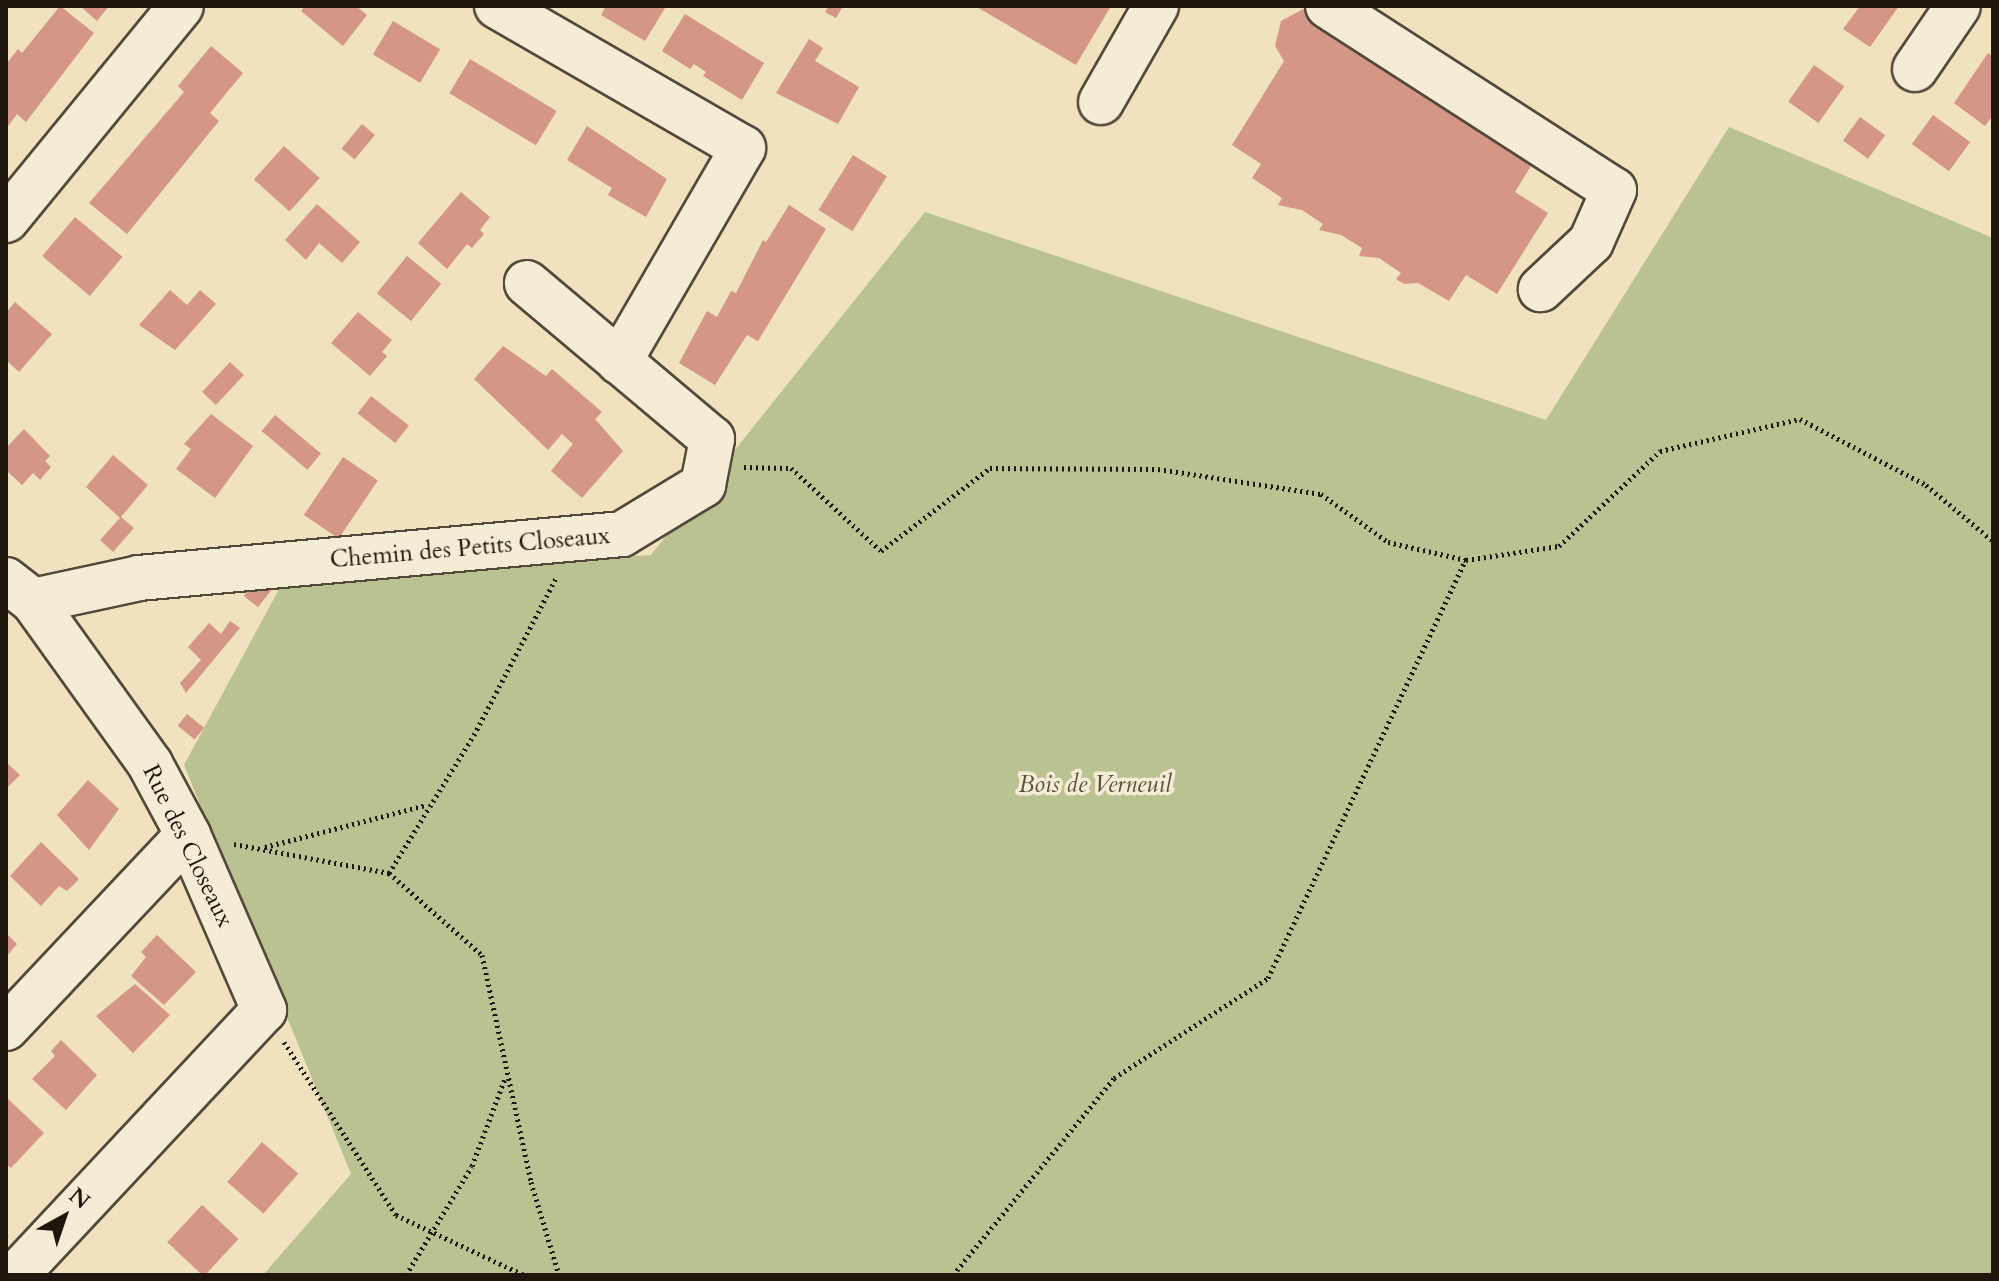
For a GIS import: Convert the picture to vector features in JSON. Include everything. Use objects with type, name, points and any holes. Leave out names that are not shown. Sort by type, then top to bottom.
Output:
[{"type":"street","points":[[6,220],[181,6]]},
{"type":"street","points":[[497,6],[743,148],[619,362]]},
{"type":"street","points":[[1101,102],[1156,6]]},
{"type":"street","points":[[1328,6],[1614,190],[1591,242],[1541,289]]},
{"type":"street","points":[[1915,69],[1958,6]]},
{"type":"street","points":[[527,283],[712,439],[707,466]]},
{"type":"street","name":"Chemin des Petits Closeaux","points":[[19,591],[622,534],[703,485],[707,466]]},
{"type":"street","name":"Rue des Closeaux","points":[[19,591],[150,764],[188,835],[264,1010]]},
{"type":"street","points":[[6,1028],[188,835]]},
{"type":"street","points":[[16,1275],[264,1010]]},
{"type":"path","points":[[707,466],[791,468],[881,551],[990,468],[1158,469],[1321,494],[1388,542],[1466,560],[1559,546],[1660,451],[1800,419],[1926,485],[1993,541]]},
{"type":"path","points":[[389,873],[427,805],[474,735],[577,538]]},
{"type":"path","points":[[953,1275],[1114,1078],[1268,978],[1466,560]]},
{"type":"path","points":[[260,849],[427,805]]},
{"type":"path","points":[[188,835],[389,873],[482,955],[506,1077],[559,1275]]},
{"type":"path","points":[[264,1010],[396,1215],[524,1275]]},
{"type":"path","points":[[406,1275],[472,1166],[506,1077]]},
{"type":"green space","name":"Bois de Verneuil","points":[[1729,127],[1993,238],[1993,1275],[263,1275],[351,1174],[184,765],[284,580],[651,555],[925,212],[1546,420]]},
{"type":"building","points":[[60,6],[94,33],[26,122],[17,114],[6,129],[6,64],[18,49],[22,53]]},
{"type":"building","points":[[80,6],[109,6],[97,21]]},
{"type":"building","points":[[305,6],[356,6],[367,15],[343,46],[301,11]]},
{"type":"building","points":[[606,6],[665,8],[645,41],[601,15]]},
{"type":"building","points":[[829,6],[843,6],[836,18],[825,12]]},
{"type":"building","points":[[975,6],[1111,6],[1076,65]]},
{"type":"building","points":[[1309,6],[1537,156],[1515,192],[1548,213],[1497,294],[1466,275],[1449,301],[1418,283],[1404,284],[1396,279],[1401,273],[1379,258],[1359,256],[1362,248],[1341,235],[1319,230],[1323,224],[1302,210],[1278,205],[1282,198],[1252,178],[1261,164],[1232,145],[1284,61],[1275,46],[1281,21]]},
{"type":"building","points":[[1860,6],[1899,6],[1870,47],[1843,29]]},
{"type":"building","points":[[685,14],[764,63],[742,100],[703,76],[706,72],[694,64],[690,69],[662,51]]},
{"type":"building","points":[[393,21],[440,49],[420,83],[373,54]]},
{"type":"building","points":[[809,39],[823,48],[815,61],[859,87],[838,124],[776,93]]},
{"type":"building","points":[[211,46],[243,73],[210,113],[219,121],[127,234],[89,203],[184,92],[178,86]]},
{"type":"building","points":[[1988,53],[1993,57],[1993,115],[1985,126],[1954,103]]},
{"type":"building","points":[[470,59],[557,111],[536,145],[449,93]]},
{"type":"building","points":[[1814,65],[1844,86],[1818,123],[1788,102]]},
{"type":"building","points":[[1933,115],[1970,142],[1949,171],[1912,144]]},
{"type":"building","points":[[1860,117],[1885,135],[1868,159],[1843,140]]},
{"type":"building","points":[[362,124],[375,135],[354,159],[341,149]]},
{"type":"building","points":[[587,126],[667,179],[646,217],[608,195],[612,188],[567,160]]},
{"type":"building","points":[[284,146],[320,178],[290,212],[254,179]]},
{"type":"building","points":[[853,155],[887,176],[852,231],[819,210]]},
{"type":"building","points":[[461,192],[490,217],[480,230],[484,234],[472,248],[467,244],[447,269],[418,243]]},
{"type":"building","points":[[317,204],[360,242],[342,263],[319,243],[306,260],[285,240]]},
{"type":"building","points":[[789,205],[826,229],[758,341],[747,335],[715,385],[679,363],[707,311],[717,317],[731,291],[736,293],[763,240],[766,242]]},
{"type":"building","points":[[75,217],[122,257],[90,296],[42,256]]},
{"type":"building","points":[[407,256],[441,284],[411,321],[377,293]]},
{"type":"building","points":[[170,290],[187,305],[200,290],[216,304],[175,350],[139,325]]},
{"type":"building","points":[[15,302],[52,334],[19,372],[6,360],[6,313]]},
{"type":"building","points":[[358,312],[392,340],[382,352],[387,356],[370,376],[331,343]]},
{"type":"building","points":[[503,346],[546,376],[552,369],[602,412],[595,419],[623,451],[582,498],[551,471],[573,444],[562,434],[548,450],[474,379]]},
{"type":"building","points":[[230,362],[244,375],[216,405],[202,392]]},
{"type":"building","points":[[371,396],[409,426],[395,443],[357,413]]},
{"type":"building","points":[[211,414],[253,446],[215,498],[176,469],[191,449],[184,444]]},
{"type":"building","points":[[275,415],[321,454],[307,470],[262,431]]},
{"type":"building","points":[[24,429],[50,456],[45,461],[51,467],[40,480],[33,473],[22,485],[6,470],[6,448]]},
{"type":"building","points":[[113,455],[148,485],[121,517],[134,528],[113,552],[100,540],[120,518],[86,487]]},
{"type":"building","points":[[343,457],[378,480],[339,539],[304,515]]},
{"type":"building","points":[[258,578],[272,589],[258,607],[244,596]]},
{"type":"building","points":[[230,621],[240,628],[186,693],[180,683],[201,660],[188,647],[209,623],[221,634]]},
{"type":"building","points":[[187,714],[204,728],[195,740],[178,726]]},
{"type":"building","points":[[6,762],[20,775],[6,789]]},
{"type":"building","points":[[88,780],[119,809],[89,850],[57,815]]},
{"type":"building","points":[[41,842],[79,879],[67,891],[59,886],[41,906],[10,876]]},
{"type":"building","points":[[6,933],[17,944],[6,957]]},
{"type":"building","points":[[157,935],[196,972],[164,1005],[131,976],[146,957],[141,952]]},
{"type":"building","points":[[135,984],[170,1015],[133,1053],[96,1016]]},
{"type":"building","points":[[61,1040],[97,1075],[66,1110],[32,1079],[55,1056],[51,1051]]},
{"type":"building","points":[[6,1097],[44,1133],[11,1168],[6,1164]]},
{"type":"building","points":[[262,1142],[298,1173],[263,1213],[227,1182]]},
{"type":"building","points":[[202,1205],[239,1239],[205,1275],[167,1242]]}]
